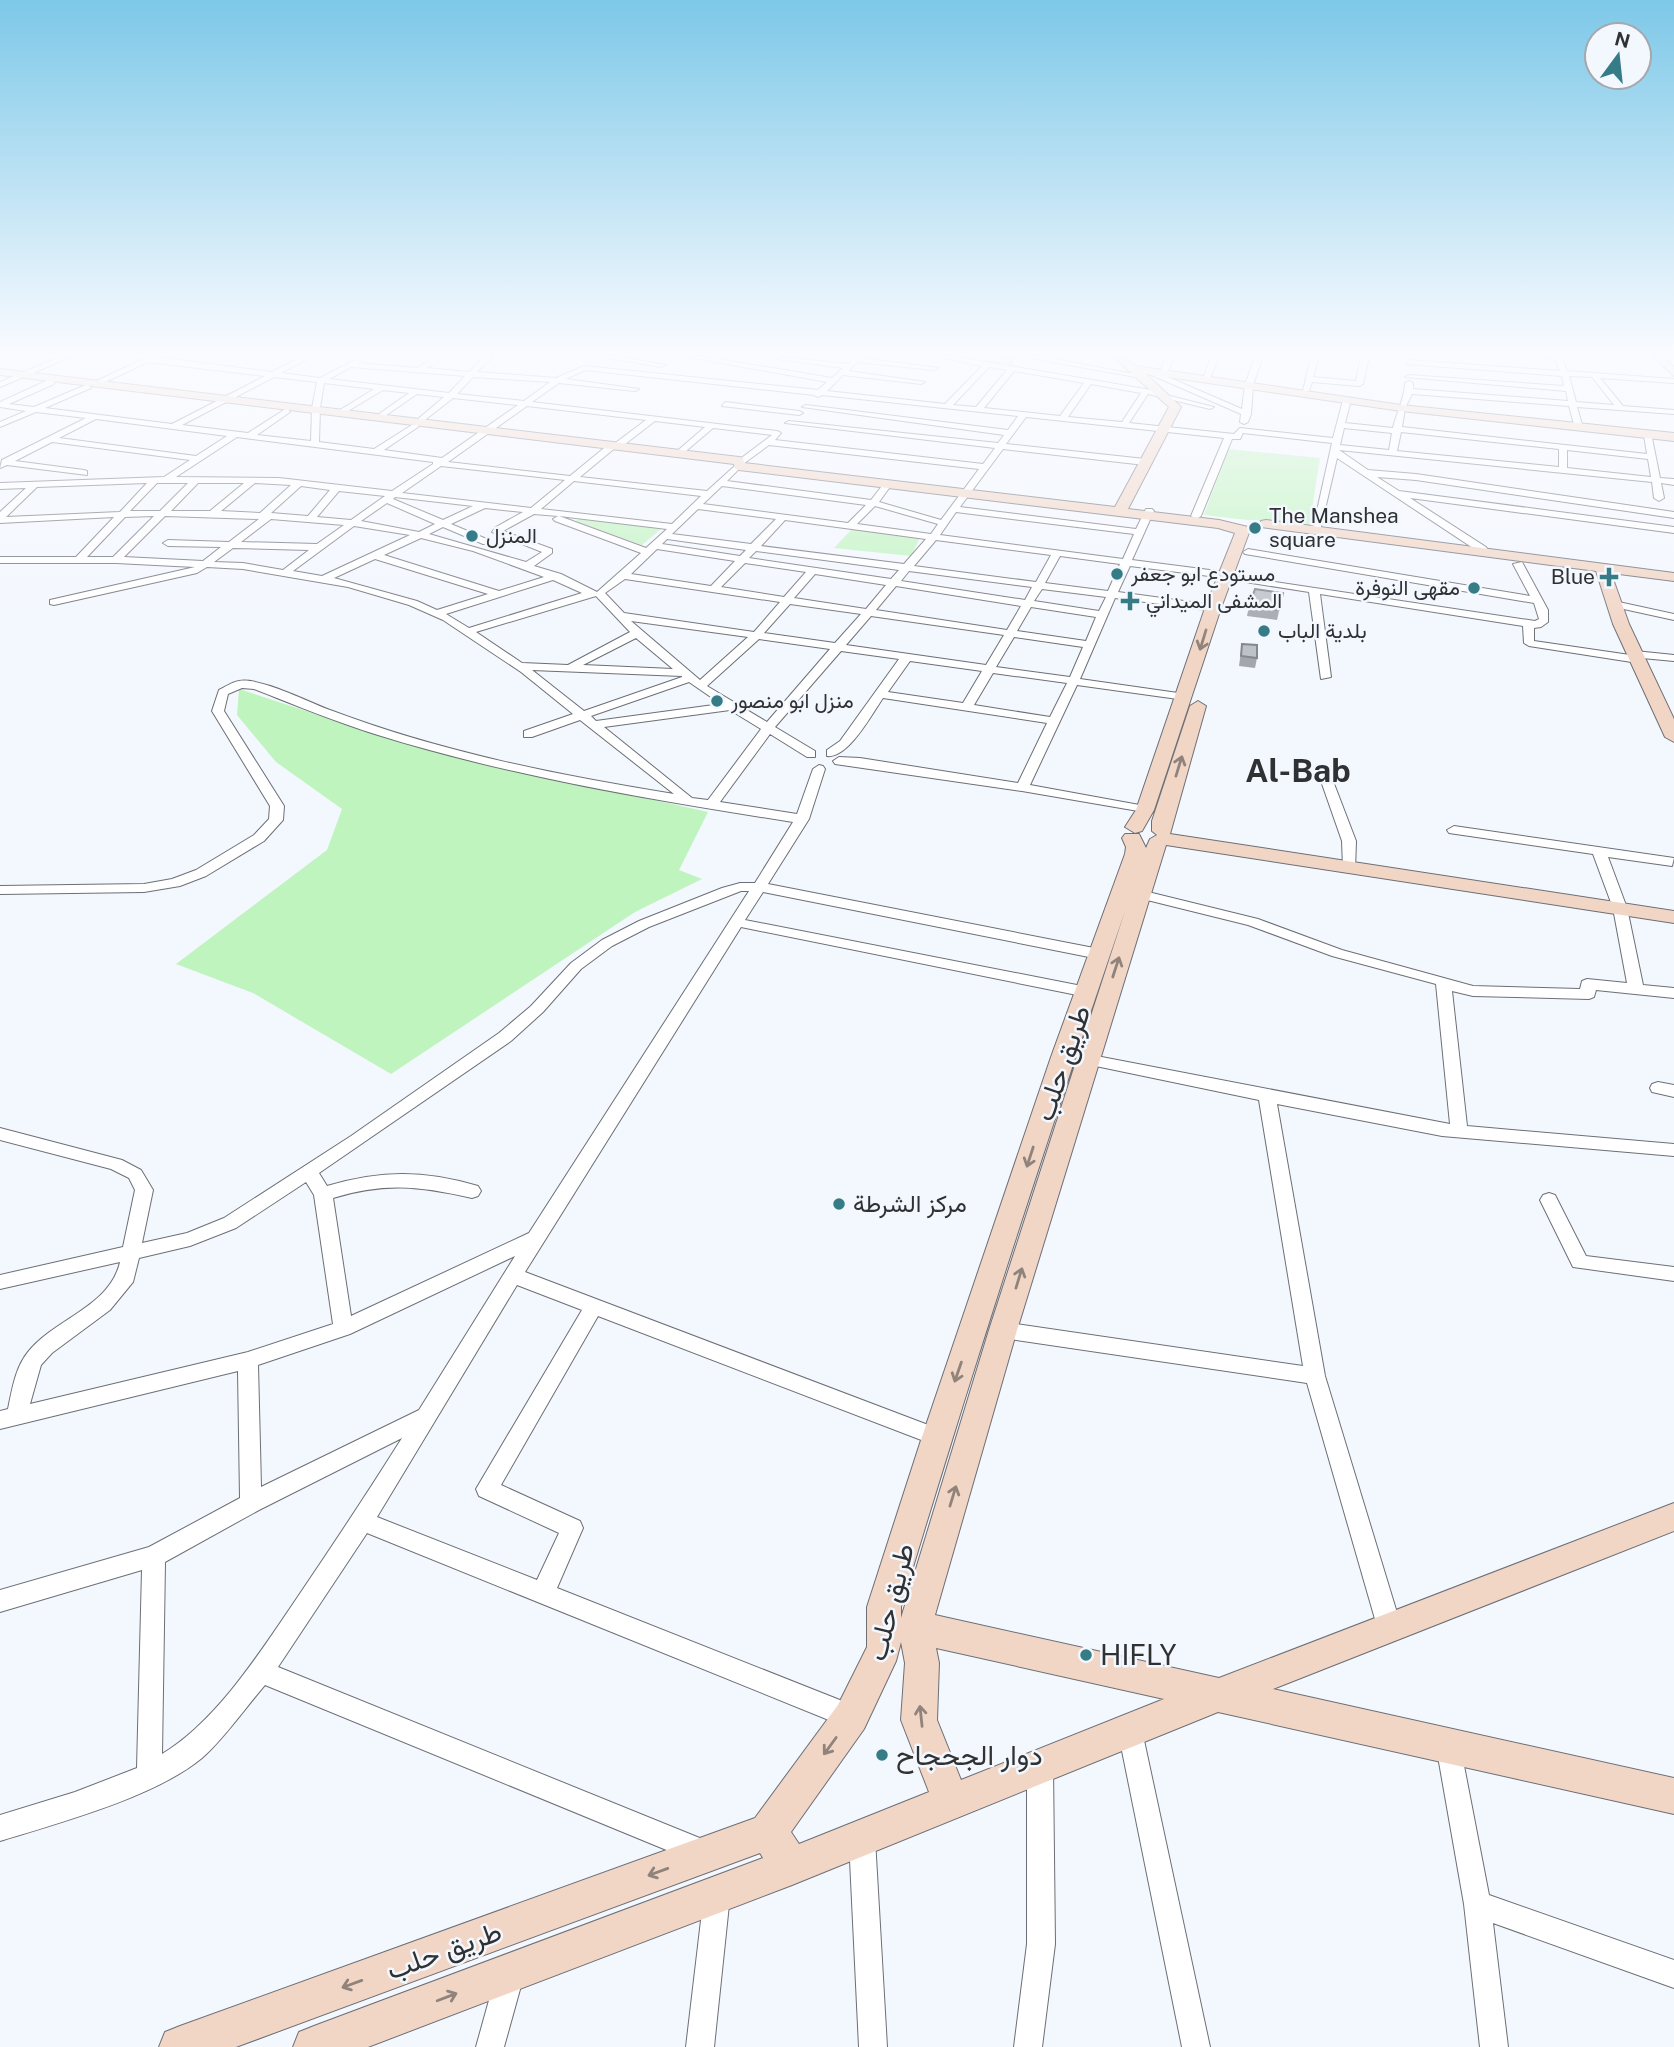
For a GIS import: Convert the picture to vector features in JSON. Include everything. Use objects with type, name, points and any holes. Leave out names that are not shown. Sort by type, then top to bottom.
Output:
[{"type":"main road","points":[[646,452],[888,484],[967,491]]},
{"type":"main road","points":[[655,452],[1148,513],[1518,564],[1674,577]]},
{"type":"main road","points":[[1121,510],[1150,452]]},
{"type":"main road","points":[[1148,513],[1196,516],[1253,529],[1315,531],[1485,553],[1674,584]]},
{"type":"main road","points":[[1232,577],[1248,552],[1253,529]]},
{"type":"main road","points":[[952,1803],[919,1720],[922,1663],[915,1627],[1003,1329],[1140,894],[1149,831],[1162,821],[1232,577],[1253,529]]},
{"type":"main road","points":[[1603,571],[1637,657],[1668,713],[1674,737]]},
{"type":"main road","name":"طريق حلب","points":[[180,2047],[768,1832],[851,1717],[884,1649],[884,1607],[936,1437],[1136,847],[1149,831],[1185,697],[1213,608],[1232,577]]},
{"type":"main road","points":[[1149,831],[1350,867],[1674,916]]},
{"type":"main road","name":"طريق حلب","points":[[314,2047],[862,1839],[1389,1626],[1674,1517]]},
{"type":"main road","points":[[915,1627],[1448,1743],[1674,1796]]},
{"type":"main road","points":[[884,1649],[922,1663]]},
{"type":"main road","points":[[768,1832],[792,1866]]},
{"type":"street","points":[[2,464],[29,452]]},
{"type":"street","points":[[143,452],[198,459]]},
{"type":"street","points":[[125,464],[147,452]]},
{"type":"street","points":[[166,480],[209,452]]},
{"type":"street","points":[[372,452],[708,495]]},
{"type":"street","points":[[287,571],[348,524],[456,452]]},
{"type":"street","points":[[527,566],[550,551],[497,533],[499,529],[534,510],[606,452]]},
{"type":"street","points":[[469,631],[597,593],[623,576],[756,452]]},
{"type":"street","points":[[851,452],[985,467]]},
{"type":"street","points":[[711,805],[769,727],[934,536],[997,452]]},
{"type":"street","points":[[1044,452],[1145,462]]},
{"type":"street","points":[[1196,516],[1223,452]]},
{"type":"street","points":[[1315,531],[1334,452]]},
{"type":"street","points":[[1340,452],[1366,473],[1483,549],[1485,553]]},
{"type":"street","points":[[1388,452],[1674,482]]},
{"type":"street","points":[[1455,458],[1456,452]]},
{"type":"street","points":[[1563,452],[1563,469]]},
{"type":"street","points":[[1603,452],[1651,457]]},
{"type":"street","points":[[1650,452],[1659,498]]},
{"type":"street","points":[[2,464],[84,473]]},
{"type":"street","points":[[1366,473],[1416,477],[1674,515]]},
{"type":"street","points":[[78,561],[155,480]]},
{"type":"street","points":[[0,486],[155,480],[254,480],[338,487],[388,496],[486,504],[674,527]]},
{"type":"street","points":[[116,560],[196,480]]},
{"type":"street","points":[[211,515],[254,480]]},
{"type":"street","points":[[54,602],[197,570],[234,544],[299,483]]},
{"type":"street","points":[[720,483],[873,503],[943,523]]},
{"type":"street","points":[[0,519],[35,484]]},
{"type":"street","points":[[851,525],[888,484]]},
{"type":"street","points":[[309,520],[338,487]]},
{"type":"street","points":[[1396,492],[1674,530]]},
{"type":"street","points":[[388,496],[486,542]]},
{"type":"street","points":[[324,579],[486,504]]},
{"type":"street","points":[[696,506],[1127,561],[1537,625],[1544,620],[1518,564]]},
{"type":"street","points":[[953,509],[1140,532]]},
{"type":"street","points":[[554,512],[553,517],[651,549],[742,559],[1103,615]]},
{"type":"street","points":[[1022,787],[1073,682],[1148,513]]},
{"type":"street","points":[[0,519],[120,514],[264,517],[348,524],[457,544],[557,576],[597,593],[637,632],[700,686],[825,759],[1022,787],[1149,831]]},
{"type":"street","points":[[714,589],[783,517]]},
{"type":"street","points":[[665,536],[1213,608]]},
{"type":"street","points":[[167,542],[318,547]]},
{"type":"street","points":[[967,707],[1058,552]]},
{"type":"street","points":[[1248,552],[1537,600]]},
{"type":"street","points":[[376,556],[499,594]]},
{"type":"street","points":[[0,560],[209,563],[287,571],[413,603],[469,631],[521,666],[691,801]]},
{"type":"street","points":[[700,686],[757,635],[813,570]]},
{"type":"street","points":[[437,613],[557,576]]},
{"type":"street","points":[[623,576],[1090,645]]},
{"type":"street","points":[[1314,591],[1325,677]]},
{"type":"street","points":[[1614,604],[1671,617],[1674,630]]},
{"type":"street","points":[[621,616],[1185,697]]},
{"type":"street","points":[[1528,624],[1529,643],[1637,657],[1674,658]]},
{"type":"street","points":[[571,667],[637,632]]},
{"type":"street","points":[[0,1828],[75,1805],[149,1776],[193,1749],[261,1672],[362,1521],[536,1238],[802,819],[825,759],[844,744],[906,658]]},
{"type":"street","points":[[521,666],[687,675]]},
{"type":"street","points":[[528,734],[687,675]]},
{"type":"street","points":[[0,890],[165,886],[201,873],[266,832],[276,820],[277,806],[218,711],[219,701],[225,690],[241,684],[256,686],[351,722],[441,750],[711,805],[802,819]]},
{"type":"street","points":[[881,694],[1055,721]]},
{"type":"street","points":[[597,724],[732,706]]},
{"type":"street","points":[[1328,781],[1349,841],[1350,867]]},
{"type":"street","points":[[1454,830],[1672,862]]},
{"type":"street","points":[[1599,852],[1620,908],[1636,989]]},
{"type":"street","points":[[0,1282],[190,1239],[218,1229],[309,1172],[505,1037],[537,1009],[576,966],[607,943],[733,888],[759,887],[1099,954]]},
{"type":"street","points":[[1140,894],[1253,922],[1336,953],[1472,991],[1589,994],[1587,984],[1674,993]]},
{"type":"street","points":[[736,922],[1087,992]]},
{"type":"street","points":[[1444,984],[1459,1131]]},
{"type":"street","points":[[1086,1059],[1442,1130],[1674,1150]]},
{"type":"street","points":[[1267,1096],[1315,1376],[1389,1626]]},
{"type":"street","points":[[0,1134],[116,1164],[135,1174],[144,1190],[126,1278],[114,1295],[45,1347],[33,1360],[8,1418]]},
{"type":"street","points":[[309,1172],[323,1194],[343,1328]]},
{"type":"street","points":[[323,1194],[362,1182],[395,1177],[472,1191]]},
{"type":"street","points":[[1549,1200],[1580,1262],[1674,1274]]},
{"type":"street","points":[[8,1418],[248,1360],[343,1328],[536,1238]]},
{"type":"street","points":[[514,1276],[936,1437]]},
{"type":"street","points":[[543,1593],[572,1528],[487,1489],[594,1306]]},
{"type":"street","points":[[1003,1329],[1315,1376]]},
{"type":"street","points":[[248,1360],[251,1503]]},
{"type":"street","points":[[0,1601],[153,1556],[251,1503],[424,1417]]},
{"type":"street","points":[[362,1521],[851,1717]]},
{"type":"street","points":[[149,1776],[153,1556]]},
{"type":"street","points":[[261,1672],[707,1854]]},
{"type":"street","points":[[1130,1731],[1196,2047]]},
{"type":"street","points":[[1448,1743],[1477,1903],[1494,2047]]},
{"type":"street","points":[[1028,2047],[1041,1944],[1040,1768]]},
{"type":"street","points":[[862,1839],[873,2047]]},
{"type":"street","points":[[700,2047],[717,1895]]},
{"type":"street","points":[[1477,1903],[1674,1974]]},
{"type":"street","points":[[490,2047],[511,1973]]},
{"type":"green space","points":[[1227,452],[1320,458],[1309,527],[1204,515]]},
{"type":"green space","points":[[580,519],[661,529],[642,545],[575,521]]},
{"type":"green space","points":[[852,529],[920,538],[911,556],[834,548]]},
{"type":"green space","points":[[239,689],[414,746],[708,812],[679,870],[702,879],[635,912],[391,1074],[253,993],[176,964],[327,850],[342,809],[276,762],[237,715]]},
{"type":"building","points":[[1255,589],[1283,593],[1279,610],[1249,606]]},
{"type":"building","points":[[1242,644],[1257,645],[1257,658],[1241,656]]},
{"type":"place","name":"The Manshea square","points":[[1255,528]]},
{"type":"place","name":"المنزل","points":[[472,536]]},
{"type":"place","name":"مستودع ابو جعفر","points":[[1117,574]]},
{"type":"place","name":"Blue","points":[[1609,577]]},
{"type":"place","name":"مقهى النوفرة","points":[[1474,588]]},
{"type":"place","name":"المشفى الميداني","points":[[1130,601]]},
{"type":"place","name":"بلدية الباب","points":[[1264,631]]},
{"type":"place","name":"منزل ابو منصور","points":[[717,701]]},
{"type":"place","name":"مركز الشرطة","points":[[839,1204]]},
{"type":"place","name":"HIFLY","points":[[1086,1655]]},
{"type":"place","name":"دوار الجحجاح","points":[[882,1755]]},
{"type":"district","name":"Al-Bab","points":[[1298,771]]}]
